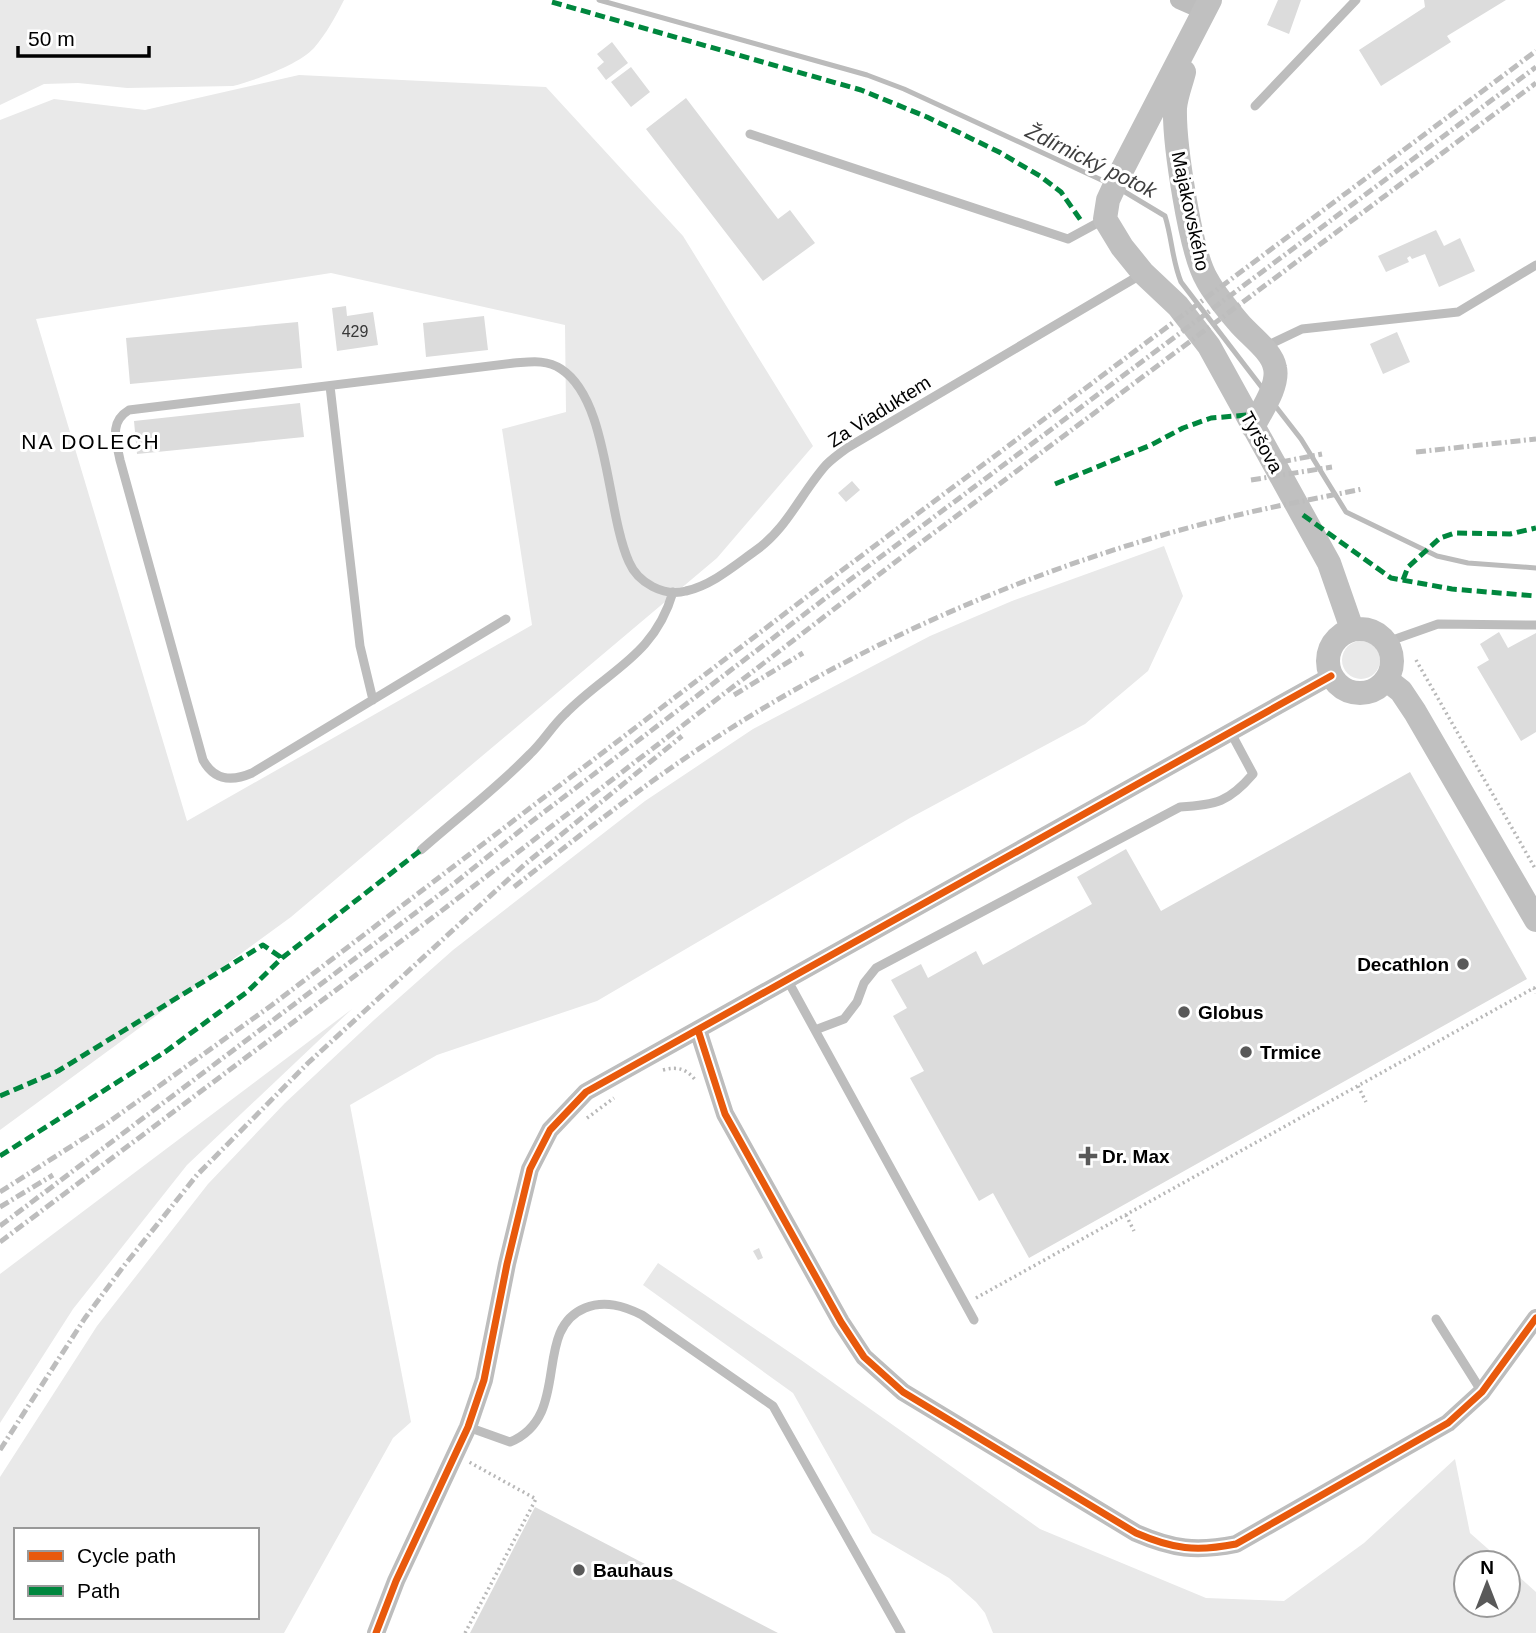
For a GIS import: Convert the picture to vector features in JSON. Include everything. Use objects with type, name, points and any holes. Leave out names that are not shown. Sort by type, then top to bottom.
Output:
[{"type":"main road","points":[[1143,273],[1122,247],[1106,210],[1121,172],[1207,6]]},
{"type":"main road","name":"Majakovského","points":[[1207,6],[1175,104],[1175,131],[1190,220],[1206,279],[1239,323],[1273,361],[1276,370],[1270,393],[1254,427]]},
{"type":"main road","name":"Tyršova","points":[[1143,273],[1178,306],[1209,346],[1329,563],[1352,629]]},
{"type":"main road","points":[[1352,629],[1372,630],[1387,642],[1393,661],[1387,680],[1379,688],[1358,694],[1338,685],[1331,676],[1328,667],[1331,646],[1337,638],[1352,629]]},
{"type":"main road","points":[[1387,680],[1401,691],[1415,712],[1536,920]]},
{"type":"street","points":[[1179,0],[1207,6]]},
{"type":"street","points":[[376,1633],[396,1580],[458,1451],[484,1380],[530,1169],[550,1130],[586,1093],[1331,676]]},
{"type":"street","points":[[698,1030],[725,1114],[841,1322],[864,1357],[903,1392],[1136,1534],[1168,1546],[1211,1549],[1236,1544],[1448,1423],[1482,1392],[1536,1318]]},
{"type":"lane","points":[[1255,106],[1356,0]]},
{"type":"lane","points":[[750,134],[1068,239],[1106,210]]},
{"type":"lane","points":[[1262,348],[1302,329],[1458,312],[1536,265]]},
{"type":"lane","name":"Za Viaduktem","points":[[673,592],[685,592],[722,575],[766,544],[790,517],[827,465],[847,448],[1143,273]]},
{"type":"lane","points":[[421,850],[530,754],[565,713],[633,658],[648,642],[667,612],[673,592],[650,585],[638,576],[629,562],[600,439],[584,396],[562,369],[549,363],[514,363],[129,410],[116,424],[114,434],[203,760],[209,770],[226,779],[239,779],[251,774],[506,619]]},
{"type":"lane","points":[[330,386],[360,646],[373,700]]},
{"type":"lane","points":[[1387,642],[1438,624],[1536,625]]},
{"type":"lane","points":[[815,1030],[844,1019],[858,1002],[864,983],[876,968],[1180,807],[1212,806],[1240,790],[1253,774],[1231,733]]},
{"type":"lane","points":[[788,981],[974,1320]]},
{"type":"lane","points":[[468,1427],[510,1442],[523,1437],[535,1426],[545,1408],[555,1346],[562,1328],[573,1313],[593,1305],[615,1304],[628,1308],[774,1406],[901,1633]]},
{"type":"lane","points":[[1436,1319],[1482,1392]]},
{"type":"path","points":[[1416,660],[1536,870]]},
{"type":"path","points":[[965,1304],[1534,988],[1536,993]]},
{"type":"path","points":[[659,1072],[682,1069],[687,1071],[698,1087]]},
{"type":"path","points":[[1358,1086],[1366,1102]]},
{"type":"path","points":[[578,1125],[616,1097]]},
{"type":"path","points":[[1126,1215],[1134,1231]]},
{"type":"path","points":[[465,1633],[536,1499],[467,1461]]},
{"type":"shaded area","points":[[0,0],[344,0],[323,37],[307,54],[276,71],[233,86],[127,88],[78,83],[44,84],[0,105]]},
{"type":"shaded area","points":[[299,75],[546,87],[683,236],[813,446],[717,558],[291,917],[0,1130],[0,120],[54,99],[145,110]],"holes":[[[331,273],[565,325],[566,412],[502,429],[532,625],[187,821],[36,319]]]},
{"type":"shaded area","points":[[1164,546],[1183,596],[1148,671],[1085,724],[910,818],[597,1001],[437,1055],[350,1105],[411,1422],[393,1438],[284,1633],[0,1633],[0,1477],[97,1326],[208,1184],[285,1103],[453,950],[645,801],[753,729],[930,636],[1012,601]]},
{"type":"shaded area","points":[[1361,641],[1374,647],[1380,660],[1374,673],[1361,679],[1348,673],[1342,660],[1348,647]]},
{"type":"shaded area","points":[[352,1009],[187,1165],[73,1309],[0,1423],[0,1274]]},
{"type":"shaded area","points":[[658,1263],[801,1360],[1040,1529],[1206,1598],[1284,1601],[1364,1543],[1455,1459],[1470,1533],[1488,1549],[1452,1549],[1452,1619],[1522,1619],[1522,1580],[1536,1592],[1536,1633],[993,1633],[985,1613],[949,1578],[872,1533],[793,1393],[643,1285]]},
{"type":"building","points":[[1278,0],[1301,0],[1289,34],[1267,25]]},
{"type":"building","points":[[1424,0],[1506,0],[1447,36],[1451,42],[1381,86],[1359,50],[1425,7]]},
{"type":"building","points":[[612,42],[628,63],[606,80],[597,68],[604,62],[597,54]]},
{"type":"building","points":[[631,67],[650,92],[631,107],[611,82]]},
{"type":"building","points":[[686,98],[778,219],[790,210],[815,243],[763,281],[646,129]]},
{"type":"building","points":[[1436,230],[1444,246],[1460,238],[1475,271],[1439,287],[1425,254],[1412,259],[1410,256],[1407,258],[1409,262],[1386,272],[1378,256]]},
{"type":"building","points":[[346,306],[347,316],[373,312],[378,345],[337,351],[332,308]]},
{"type":"building","points":[[484,316],[488,350],[426,357],[423,323]]},
{"type":"building","points":[[298,322],[302,368],[130,384],[126,338]]},
{"type":"building","points":[[1397,332],[1410,362],[1383,374],[1370,344]]},
{"type":"building","points":[[300,403],[304,437],[137,454],[134,421]]},
{"type":"building","points":[[852,481],[860,490],[846,502],[838,493]]},
{"type":"building","points":[[1499,632],[1508,648],[1536,633],[1536,732],[1521,741],[1477,667],[1489,660],[1480,644]]},
{"type":"building","name":"Globus","points":[[1410,772],[1527,979],[1029,1258],[993,1193],[979,1201],[910,1078],[924,1071],[893,1016],[907,1008],[891,980],[921,964],[928,978],[976,951],[983,965],[1092,904],[1077,877],[1126,849],[1161,911]]},
{"type":"building","points":[[759,1248],[763,1258],[758,1260],[753,1251]]},
{"type":"building","name":"Bauhaus","points":[[535,1507],[778,1633],[470,1633]]},
{"type":"waterway","name":"Ždírnický potok","points":[[599,0],[867,75],[904,89],[1108,183]]},
{"type":"waterway","name":"Ždírnický potok","points":[[1120,189],[1165,216],[1181,282],[1263,389]]},
{"type":"waterway","name":"Ždírnický potok","points":[[1273,403],[1301,439],[1346,512],[1437,556],[1468,563],[1536,568]]},
{"type":"railway","points":[[0,1192],[106,1124],[272,1005],[817,589],[1536,51]]},
{"type":"railway","points":[[0,1226],[451,886],[827,597],[1536,67]]},
{"type":"railway","points":[[0,1242],[440,912],[907,553],[1536,83]]},
{"type":"railway","points":[[1416,452],[1536,439]]},
{"type":"railway","points":[[1281,462],[1322,454]]},
{"type":"railway","points":[[1251,480],[1332,467]]},
{"type":"railway","points":[[514,887],[688,756],[773,702],[896,637],[1023,582],[1155,537],[1222,519],[1362,489]]},
{"type":"railway","points":[[734,695],[803,653]]},
{"type":"railway","points":[[0,1450],[85,1318],[197,1175],[308,1063],[524,865],[682,736]]},
{"type":"railway","points":[[0,1207],[53,1175]]},
{"type":"marked path","points":[[552,2],[861,90],[927,117],[999,152],[1040,176],[1061,192],[1082,222]]},
{"type":"marked path","points":[[1055,484],[1151,445],[1183,428],[1211,418],[1247,415]]},
{"type":"marked path","points":[[1303,515],[1391,578],[1452,589],[1536,596]]},
{"type":"marked path","points":[[1403,580],[1408,567],[1440,538],[1455,533],[1510,534],[1536,528]]},
{"type":"marked path","points":[[0,1156],[165,1052],[247,992],[282,958],[421,850]]},
{"type":"marked path","points":[[0,1096],[58,1071],[263,945],[282,958]]},
{"type":"cycle path","points":[[376,1633],[396,1581],[468,1427],[484,1380],[507,1264],[530,1169],[550,1130],[586,1092],[1331,676]]},
{"type":"cycle path","points":[[698,1030],[725,1114],[841,1322],[864,1357],[903,1392],[1136,1533],[1149,1538],[1185,1548],[1236,1544],[1448,1423],[1482,1392],[1536,1318]]},
{"type":"place","name":"Decathlon","points":[[1463,964]]},
{"type":"place","name":"Globus","points":[[1184,1012]]},
{"type":"place","name":"Trmice","points":[[1246,1052]]},
{"type":"place","name":"Dr. Max","points":[[1088,1156]]},
{"type":"place","name":"Bauhaus","points":[[579,1570]]},
{"type":"district","name":"NA DOLECH","points":[[91,442]]}]
